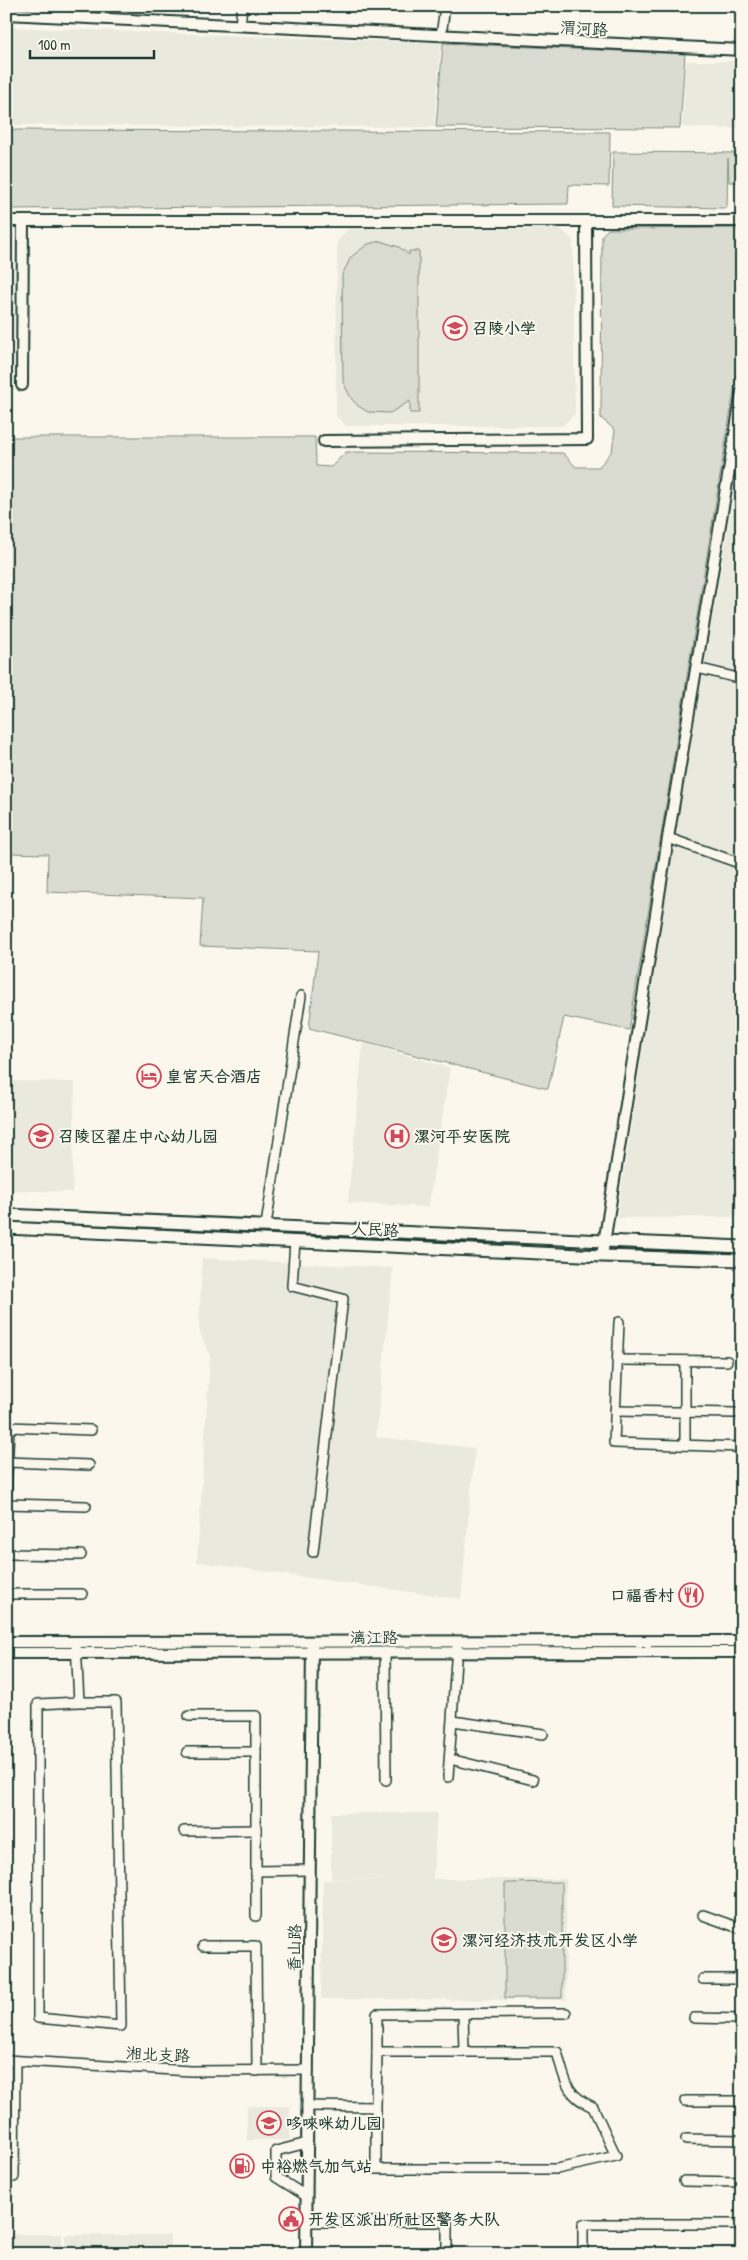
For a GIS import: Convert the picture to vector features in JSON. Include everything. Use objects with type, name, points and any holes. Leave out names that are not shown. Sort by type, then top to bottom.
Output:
[{"type":"main road","name":"人民路","points":[[6,1215],[605,1239],[742,1247]]},
{"type":"main road","name":"人民路","points":[[6,1228],[602,1256],[742,1260]]},
{"type":"street","points":[[240,26],[242,6]]},
{"type":"street","points":[[441,36],[446,6]]},
{"type":"street","name":"渭河路","points":[[6,14],[742,50]]},
{"type":"street","points":[[6,221],[742,221]]},
{"type":"street","points":[[22,385],[23,221]]},
{"type":"street","points":[[324,441],[587,438],[586,221]]},
{"type":"street","points":[[602,1256],[668,838],[698,668],[742,392]]},
{"type":"street","points":[[698,668],[742,679]]},
{"type":"street","points":[[668,838],[742,864]]},
{"type":"street","points":[[266,1225],[301,996]]},
{"type":"street","points":[[295,1241],[292,1286],[343,1299],[313,1552]]},
{"type":"street","points":[[619,1322],[614,1443],[742,1447]]},
{"type":"street","points":[[618,1360],[727,1362]]},
{"type":"street","points":[[685,1361],[685,1445]]},
{"type":"street","points":[[615,1411],[735,1414]]},
{"type":"street","points":[[6,1499],[9,1427],[91,1430]]},
{"type":"street","points":[[8,1462],[89,1465]]},
{"type":"street","points":[[6,1504],[86,1506]]},
{"type":"street","points":[[6,1554],[82,1555]]},
{"type":"street","points":[[6,1594],[82,1594]]},
{"type":"street","name":"漓江路","points":[[312,1647],[385,1652],[457,1647],[742,1641]]},
{"type":"street","name":"漓江路","points":[[6,1642],[77,1648]]},
{"type":"street","name":"漓江路","points":[[6,1653],[77,1648],[312,1647],[457,1647],[742,1652]]},
{"type":"street","name":"香山路","points":[[306,2254],[312,1647]]},
{"type":"street","points":[[448,1777],[457,1647]]},
{"type":"street","points":[[77,1648],[79,1702]]},
{"type":"street","points":[[385,1652],[386,1780]]},
{"type":"street","points":[[79,1702],[116,1702],[121,2026],[38,2018],[38,1704],[79,1702]]},
{"type":"street","points":[[189,1716],[256,1716],[256,1916]]},
{"type":"street","points":[[453,1721],[543,1734]]},
{"type":"street","points":[[187,1752],[256,1752]]},
{"type":"street","points":[[450,1758],[533,1780]]},
{"type":"street","points":[[184,1831],[256,1830]]},
{"type":"street","points":[[256,1871],[309,1870]]},
{"type":"street","points":[[703,1915],[742,1929]]},
{"type":"street","points":[[203,1946],[256,1946],[256,2071]]},
{"type":"street","points":[[703,1979],[742,1979]]},
{"type":"street","points":[[377,2052],[557,2052],[566,2084],[578,2101],[593,2107],[616,2156],[557,2169],[376,2169],[377,2014],[566,2013]]},
{"type":"street","points":[[463,2014],[464,2052]]},
{"type":"street","points":[[694,2018],[742,2019]]},
{"type":"street","points":[[10,2060],[14,2178]]},
{"type":"street","name":"湘北支路","points":[[10,2060],[191,2071],[308,2070]]},
{"type":"street","points":[[685,2101],[742,2101]]},
{"type":"street","points":[[307,2106],[376,2107]]},
{"type":"street","points":[[686,2139],[742,2140]]},
{"type":"street","points":[[306,2196],[276,2178],[276,2151],[307,2143]]},
{"type":"street","points":[[684,2181],[742,2182]]},
{"type":"street","points":[[306,2222],[447,2222],[447,2254]]},
{"type":"street","points":[[583,2254],[583,2224],[742,2224]]},
{"type":"shaded area","points":[[6,27],[441,43],[434,127],[6,125]]},
{"type":"shaded area","points":[[443,43],[685,54],[680,128],[436,127]]},
{"type":"shaded area","points":[[686,61],[742,61],[742,129],[682,127]]},
{"type":"shaded area","points":[[6,130],[610,132],[609,186],[569,185],[568,204],[6,209]]},
{"type":"shaded area","points":[[613,152],[742,153],[742,182],[729,182],[728,158],[727,208],[612,206]]},
{"type":"shaded area","points":[[742,228],[742,342],[629,1030],[564,1017],[548,1089],[309,1028],[318,951],[200,946],[203,898],[47,892],[48,854],[6,853],[6,437],[315,437],[316,466],[331,467],[346,452],[563,453],[576,467],[599,467],[612,451],[615,430],[601,418],[602,235],[608,229]]},
{"type":"shaded area","name":"召陵小学","points":[[348,229],[562,229],[573,241],[575,414],[562,426],[346,426],[336,416],[337,241]]},
{"type":"shaded area","points":[[380,241],[399,247],[409,255],[409,251],[419,251],[419,413],[410,413],[410,401],[390,413],[368,412],[358,406],[351,398],[343,382],[342,275],[351,257],[368,244]]},
{"type":"shaded area","points":[[742,447],[742,1217],[617,1218],[675,836]]},
{"type":"shaded area","name":"漯河平安医院","points":[[363,1043],[450,1068],[428,1207],[348,1203]]},
{"type":"shaded area","name":"召陵区翟庄中心幼儿园","points":[[10,1081],[75,1082],[72,1192],[7,1190]]},
{"type":"shaded area","points":[[202,1258],[393,1268],[376,1437],[475,1448],[461,1599],[197,1562],[210,1356],[199,1330]]},
{"type":"shaded area","name":"漯河经济技术开发区小学","points":[[331,1813],[437,1813],[433,1879],[566,1879],[566,2000],[321,1999],[323,1880],[397,1879],[331,1879]]},
{"type":"shaded area","points":[[562,1882],[562,1998],[505,1998],[505,1883]]},
{"type":"shaded area","name":"哆唻咪幼儿园","points":[[247,2106],[290,2106],[290,2140],[247,2140]]},
{"type":"shaded area","points":[[6,2234],[62,2234],[62,2254],[6,2254]]},
{"type":"shaded area","points":[[65,2235],[170,2235],[170,2254],[65,2254]]},
{"type":"place","name":"召陵小学","points":[[455,328]]},
{"type":"place","name":"皇宫天合酒店","points":[[149,1076]]},
{"type":"place","name":"召陵区翟庄中心幼儿园","points":[[41,1136]]},
{"type":"place","name":"漯河平安医院","points":[[397,1136]]},
{"type":"place","name":"口福香村","points":[[691,1595]]},
{"type":"place","name":"漯河经济技术开发区小学","points":[[444,1940]]},
{"type":"place","name":"哆唻咪幼儿园","points":[[269,2123]]},
{"type":"place","name":"中裕燃气加气站","points":[[242,2166]]},
{"type":"place","name":"开发区派出所社区警务大队","points":[[291,2219]]}]
